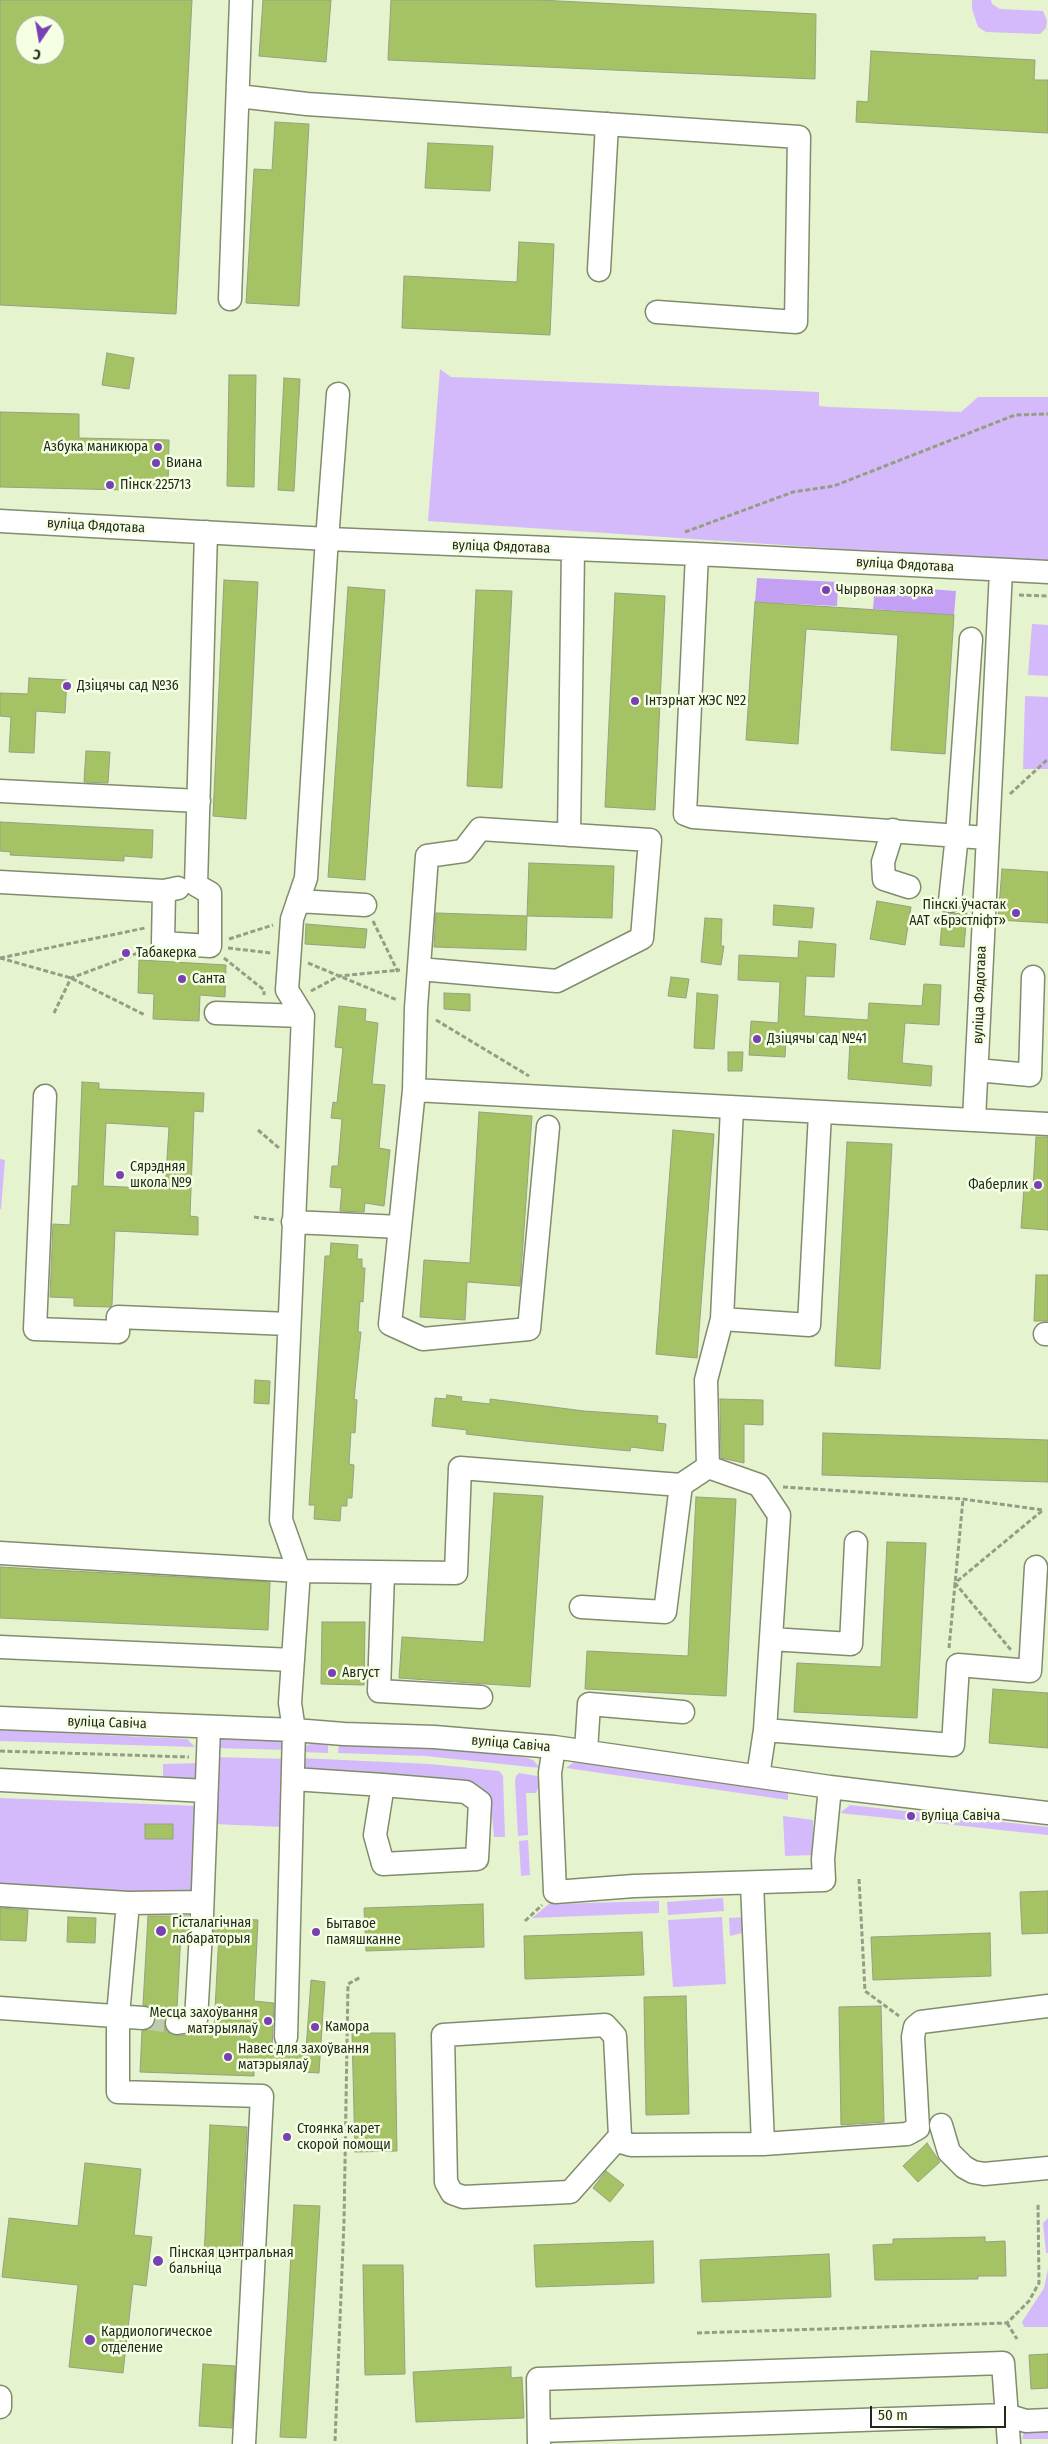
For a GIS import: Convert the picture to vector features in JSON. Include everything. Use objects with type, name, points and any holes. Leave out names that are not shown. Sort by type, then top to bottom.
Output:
[{"type":"street","points":[[230,299],[241,0]]},
{"type":"street","points":[[238,96],[317,104],[799,137],[796,322],[657,312]]},
{"type":"street","points":[[600,270],[607,124]]},
{"type":"street","points":[[286,2037],[294,1730],[290,1704],[299,1571],[281,1520],[303,1016],[287,990],[295,910],[306,878],[338,394]]},
{"type":"street","name":"вуліца Фядотава","points":[[0,521],[328,540],[697,554],[1048,572]]},
{"type":"street","points":[[196,885],[206,532]]},
{"type":"street","points":[[569,835],[573,550]]},
{"type":"street","points":[[697,554],[685,814],[693,817],[957,835],[988,827]]},
{"type":"street","name":"вуліца Фядотава","points":[[974,1120],[1002,571]]},
{"type":"street","points":[[950,901],[957,835],[971,639]]},
{"type":"street","points":[[0,791],[199,801]]},
{"type":"street","points":[[406,972],[557,981],[642,938],[650,840],[480,829],[463,851],[427,856],[406,972],[416,1008],[414,1090],[390,1324],[423,1339],[529,1329],[548,1127]]},
{"type":"street","points":[[893,830],[883,862],[884,879],[908,887]]},
{"type":"street","points":[[0,882],[164,891],[196,885],[210,893],[210,946],[163,934],[164,891]]},
{"type":"street","points":[[295,910],[365,905]]},
{"type":"street","points":[[977,1070],[1030,1075],[1033,977]]},
{"type":"street","points":[[216,1013],[303,1016]]},
{"type":"street","points":[[414,1090],[1048,1124]]},
{"type":"street","points":[[45,1096],[36,1329],[118,1332],[118,1316],[289,1324]]},
{"type":"street","points":[[708,1467],[706,1380],[722,1319],[732,1108]]},
{"type":"street","points":[[722,1319],[809,1325],[820,1113]]},
{"type":"street","points":[[293,1222],[400,1227]]},
{"type":"street","points":[[708,1467],[759,1485],[779,1515],[765,1730],[758,1776]]},
{"type":"street","points":[[0,1553],[299,1571],[456,1573],[460,1468],[681,1485],[708,1467]]},
{"type":"street","points":[[581,1607],[664,1612],[681,1485]]},
{"type":"street","points":[[771,1639],[851,1644],[856,1543]]},
{"type":"street","points":[[765,1730],[953,1745],[958,1666],[1030,1671],[1036,1567]]},
{"type":"street","points":[[383,1573],[379,1691],[481,1698]]},
{"type":"street","points":[[0,1647],[293,1660]]},
{"type":"street","points":[[586,1751],[589,1704],[683,1712]]},
{"type":"street","name":"вуліца Савіча","points":[[0,1718],[434,1737],[554,1747],[830,1787],[1048,1813]]},
{"type":"street","points":[[176,2023],[196,2020],[208,1727]]},
{"type":"street","points":[[554,1747],[550,1773],[555,1892],[634,1886],[824,1880],[823,1859],[830,1787]]},
{"type":"street","points":[[293,1779],[383,1785],[466,1792],[480,1802],[477,1860],[383,1864],[375,1835],[383,1785]]},
{"type":"street","points":[[0,1780],[206,1791]]},
{"type":"street","points":[[752,1882],[764,2144]]},
{"type":"street","points":[[0,1895],[128,1903],[201,1917]]},
{"type":"street","points":[[128,1903],[118,2016],[118,2092],[262,2096],[244,2444]]},
{"type":"street","points":[[620,2136],[570,2192],[463,2197],[452,2193],[446,2182],[442,2035],[606,2025],[615,2036],[620,2136],[624,2143],[631,2145],[764,2144],[907,2134],[918,2128],[913,2036],[915,2027],[921,2022],[1048,2006]]},
{"type":"street","points":[[0,2008],[143,2018]]},
{"type":"street","points":[[941,2125],[949,2152],[964,2167],[973,2172],[984,2174],[1048,2168]]},
{"type":"street","points":[[1008,2444],[1006,2415],[1003,2363],[538,2379],[539,2438],[1006,2415],[1026,2420],[1048,2420]]},
{"type":"street","points":[[0,2397],[0,2407]]},
{"type":"path","points":[[680,534],[793,492],[834,486],[1015,415],[1048,414]]},
{"type":"path","points":[[988,827],[1048,758]]},
{"type":"path","points":[[314,991],[339,976],[406,972],[365,905]]},
{"type":"path","points":[[210,946],[295,910]]},
{"type":"path","points":[[0,958],[163,934]]},
{"type":"path","points":[[54,1013],[71,978],[163,934]]},
{"type":"path","points":[[210,946],[289,955],[416,1008],[533,1078]]},
{"type":"path","points":[[210,946],[264,990],[263,1015]]},
{"type":"path","points":[[0,958],[71,978],[145,1015]]},
{"type":"path","points":[[759,1485],[963,1499],[1043,1510],[955,1583]]},
{"type":"path","points":[[949,1650],[963,1499]]},
{"type":"path","points":[[955,1583],[1030,1671]]},
{"type":"path","points":[[0,1751],[207,1757]]},
{"type":"path","points":[[859,1879],[865,1992],[915,2027]]},
{"type":"path","points":[[335,2441],[344,2222],[348,1984],[361,1976]]},
{"type":"path","points":[[697,2334],[1007,2323],[1029,2301],[1038,2283],[1038,2204]]},
{"type":"path","points":[[1007,2323],[1017,2339]]},
{"type":"shaded area","points":[[972,0],[991,0],[992,4],[1000,9],[1043,11],[1047,20],[1046,28],[1040,34],[986,32],[978,27],[972,9]]},
{"type":"shaded area","points":[[440,369],[451,377],[819,392],[819,406],[830,407],[961,412],[978,397],[1048,397],[1048,563],[428,521]]},
{"type":"shaded area","points":[[757,578],[838,582],[837,606],[755,602]]},
{"type":"shaded area","points":[[875,585],[956,591],[954,615],[873,609]]},
{"type":"shaded area","points":[[1032,624],[1048,625],[1048,676],[1028,675]]},
{"type":"shaded area","points":[[1025,696],[1048,697],[1048,769],[1023,769]]},
{"type":"shaded area","points":[[0,1159],[5,1160],[1,1209],[0,1209]]},
{"type":"shaded area","points":[[0,1730],[187,1739],[195,1747],[0,1741]]},
{"type":"shaded area","points":[[223,1737],[281,1739],[286,1743],[287,1750],[217,1748]]},
{"type":"shaded area","points":[[322,1741],[328,1742],[328,1753],[301,1752],[307,1745]]},
{"type":"shaded area","points":[[339,1742],[460,1749],[527,1758],[533,1760],[540,1768],[426,1756],[338,1753]]},
{"type":"shaded area","points":[[216,1757],[287,1759],[282,1827],[214,1824]]},
{"type":"shaded area","points":[[300,1758],[430,1764],[499,1771],[503,1776],[505,1837],[494,1837],[491,1804],[486,1793],[304,1769]]},
{"type":"shaded area","points":[[577,1760],[788,1790],[788,1800],[566,1768]]},
{"type":"shaded area","points":[[201,1763],[200,1776],[189,1782],[163,1778],[163,1764]]},
{"type":"shaded area","points":[[519,1773],[543,1777],[536,1793],[526,1793],[528,1835],[518,1836],[515,1781]]},
{"type":"shaded area","points":[[0,1798],[197,1806],[196,1885],[190,1894],[0,1888]]},
{"type":"shaded area","points":[[850,1805],[1048,1827],[1048,1835],[840,1813]]},
{"type":"shaded area","points":[[783,1816],[813,1820],[814,1855],[785,1856]]},
{"type":"shaded area","points":[[528,1840],[530,1875],[521,1876],[519,1841]]},
{"type":"shaded area","points":[[723,1898],[724,1911],[668,1915],[667,1902]]},
{"type":"shaded area","points":[[659,1901],[659,1913],[532,1918],[549,1904]]},
{"type":"shaded area","points":[[722,1917],[726,1984],[673,1987],[668,1920]]},
{"type":"shaded area","points":[[744,1917],[742,1933],[730,1936],[729,1918]]},
{"type":"shaded area","points":[[1048,2218],[1048,2253],[1046,2253],[1043,2223]]},
{"type":"shaded area","points":[[1048,2269],[1048,2327],[1024,2327],[1022,2322],[1044,2288]]},
{"type":"shaded area","points":[[1048,2427],[1048,2439],[1022,2439],[1024,2432],[1028,2428]]},
{"type":"building","points":[[0,0],[192,0],[176,314],[0,305]]},
{"type":"building","points":[[263,0],[331,0],[326,62],[259,56]]},
{"type":"building","points":[[391,0],[539,0],[816,14],[815,79],[388,60]]},
{"type":"building","points":[[871,51],[1035,60],[1034,80],[1048,80],[1048,133],[856,122],[857,101],[868,102]]},
{"type":"building","points":[[275,122],[309,124],[299,306],[246,303],[254,169],[272,170]]},
{"type":"building","points":[[428,143],[493,146],[490,191],[425,188]]},
{"type":"building","points":[[519,242],[554,244],[550,335],[402,328],[404,276],[517,282]]},
{"type":"building","points":[[107,353],[134,358],[129,389],[102,385]]},
{"type":"building","points":[[229,375],[256,375],[254,487],[227,486]]},
{"type":"building","points":[[284,378],[300,379],[294,491],[278,490]]},
{"type":"building","points":[[0,412],[79,414],[79,438],[169,440],[168,491],[0,487]]},
{"type":"building","points":[[224,580],[258,582],[246,819],[213,816]]},
{"type":"building","points":[[348,587],[385,590],[365,880],[328,877]]},
{"type":"building","points":[[476,590],[512,591],[502,788],[467,786]]},
{"type":"building","name":"Інтэрнат ЖЭС №2","points":[[615,593],[665,596],[655,810],[605,807]]},
{"type":"building","points":[[755,602],[954,615],[945,754],[891,750],[898,635],[806,629],[798,744],[746,740]]},
{"type":"building","points":[[29,678],[67,680],[65,713],[36,711],[34,753],[9,752],[11,717],[0,716],[0,693],[28,694]]},
{"type":"building","points":[[86,751],[110,752],[108,783],[84,782]]},
{"type":"building","points":[[0,822],[153,830],[152,858],[124,856],[124,861],[10,855],[11,852],[0,851]]},
{"type":"building","points":[[529,863],[614,866],[612,918],[527,916]]},
{"type":"building","points":[[1002,869],[1048,872],[1048,923],[998,920]]},
{"type":"building","points":[[877,901],[911,907],[905,945],[870,939]]},
{"type":"building","points":[[774,905],[814,908],[812,928],[773,925]]},
{"type":"building","points":[[943,912],[949,914],[967,913],[964,947],[940,945]]},
{"type":"building","points":[[436,913],[527,916],[526,950],[434,947]]},
{"type":"building","points":[[705,918],[722,919],[721,946],[724,946],[721,965],[701,962]]},
{"type":"building","points":[[306,924],[367,929],[365,948],[305,944]]},
{"type":"building","points":[[799,941],[836,944],[834,977],[806,976],[804,1016],[868,1020],[869,1003],[922,1006],[924,984],[941,985],[939,1025],[905,1023],[902,1063],[932,1066],[931,1086],[848,1079],[850,1042],[786,1039],[785,1057],[749,1055],[751,1021],[778,1023],[780,982],[738,980],[739,955],[798,958]]},
{"type":"building","name":"Санта","points":[[139,960],[226,965],[225,997],[200,995],[199,1021],[153,1019],[154,994],[138,993]]},
{"type":"building","points":[[671,977],[689,979],[686,998],[668,996]]},
{"type":"building","points":[[444,993],[470,994],[470,1011],[444,1009]]},
{"type":"building","points":[[697,993],[718,995],[714,1049],[694,1048]]},
{"type":"building","points":[[339,1006],[366,1009],[365,1021],[378,1023],[372,1084],[385,1085],[379,1148],[390,1150],[384,1206],[365,1203],[364,1212],[340,1211],[342,1188],[330,1187],[332,1166],[338,1166],[342,1119],[331,1118],[333,1102],[337,1103],[343,1048],[335,1047]]},
{"type":"building","points":[[728,1052],[743,1052],[742,1071],[728,1071]]},
{"type":"building","points":[[82,1082],[99,1083],[99,1089],[204,1093],[203,1112],[194,1111],[190,1216],[198,1217],[198,1235],[115,1231],[112,1305],[110,1307],[74,1306],[74,1298],[50,1297],[53,1224],[70,1225],[72,1186],[78,1186]],"holes":[[[106,1123],[169,1127],[165,1189],[103,1186]]]},
{"type":"building","points":[[479,1112],[532,1116],[520,1286],[467,1282],[465,1320],[420,1317],[424,1260],[470,1263]]},
{"type":"building","points":[[673,1130],[714,1134],[697,1358],[656,1354]]},
{"type":"building","points":[[1036,1137],[1048,1137],[1048,1230],[1021,1228],[1024,1188],[1033,1189]]},
{"type":"building","points":[[847,1142],[892,1144],[880,1369],[835,1366]]},
{"type":"building","points":[[331,1243],[358,1245],[357,1259],[362,1259],[362,1268],[365,1268],[363,1302],[360,1301],[358,1332],[361,1332],[354,1399],[357,1400],[355,1433],[351,1432],[349,1464],[354,1465],[352,1498],[347,1498],[347,1506],[341,1506],[340,1521],[314,1519],[315,1505],[309,1505],[325,1256],[330,1256]]},
{"type":"building","points":[[1036,1275],[1048,1275],[1048,1321],[1034,1321]]},
{"type":"building","points":[[255,1380],[270,1381],[269,1404],[254,1403]]},
{"type":"building","points":[[447,1395],[462,1397],[461,1401],[490,1404],[490,1399],[584,1411],[658,1416],[657,1423],[666,1424],[663,1451],[631,1447],[630,1451],[525,1441],[466,1434],[467,1430],[432,1426],[435,1398],[446,1399]]},
{"type":"building","points":[[720,1399],[763,1400],[763,1425],[744,1424],[744,1463],[721,1458]]},
{"type":"building","points":[[823,1433],[1048,1440],[1048,1482],[822,1475]]},
{"type":"building","points":[[494,1493],[543,1496],[530,1687],[399,1678],[402,1637],[484,1642]]},
{"type":"building","points":[[696,1497],[736,1499],[726,1696],[585,1689],[587,1651],[688,1656]]},
{"type":"building","points":[[887,1542],[926,1543],[917,1718],[794,1712],[797,1663],[881,1667]]},
{"type":"building","points":[[0,1567],[270,1582],[268,1630],[0,1618]]},
{"type":"building","points":[[322,1622],[365,1622],[364,1685],[321,1684]]},
{"type":"building","points":[[993,1689],[1048,1693],[1048,1748],[989,1743]]},
{"type":"building","points":[[145,1824],[173,1824],[173,1839],[145,1839]]},
{"type":"building","points":[[1048,1891],[1048,1933],[1022,1934],[1020,1892]]},
{"type":"building","points":[[483,1904],[484,1947],[366,1951],[364,1908]]},
{"type":"building","points":[[0,1908],[28,1910],[26,1941],[0,1940]]},
{"type":"building","points":[[148,1916],[189,1916],[191,1923],[188,1932],[181,1932],[177,2010],[169,2013],[165,2018],[164,2025],[167,2032],[179,2036],[198,2033],[206,2028],[214,2029],[219,1933],[214,1933],[211,1925],[215,1917],[258,1920],[254,2001],[274,2003],[272,2048],[306,2050],[311,1980],[325,1982],[319,2073],[304,2072],[304,2069],[254,2067],[254,2076],[140,2072],[142,2031],[154,2026],[156,2018],[151,2007],[143,2005]]},
{"type":"building","points":[[68,1917],[96,1918],[95,1943],[67,1942]]},
{"type":"building","points":[[642,1932],[644,1975],[525,1979],[524,1936]]},
{"type":"building","points":[[990,1933],[991,1976],[873,1980],[871,1937]]},
{"type":"building","points":[[686,1996],[689,2114],[646,2115],[644,1997]]},
{"type":"building","points":[[881,2006],[884,2122],[841,2125],[839,2007]]},
{"type":"building","points":[[352,2033],[395,2033],[397,2151],[355,2152]]},
{"type":"building","points":[[210,2125],[247,2127],[240,2259],[204,2258]]},
{"type":"building","points":[[927,2143],[940,2162],[918,2182],[903,2166]]},
{"type":"building","points":[[85,2163],[141,2169],[134,2235],[152,2237],[146,2286],[133,2284],[123,2373],[69,2367],[78,2285],[2,2277],[9,2218],[78,2226]]},
{"type":"building","points":[[606,2171],[624,2185],[610,2202],[593,2188]]},
{"type":"building","points":[[294,2205],[320,2206],[306,2438],[280,2437]]},
{"type":"building","points":[[985,2237],[985,2242],[1005,2241],[1006,2276],[978,2276],[978,2279],[875,2280],[873,2245],[893,2244],[893,2239]]},
{"type":"building","points":[[653,2241],[654,2283],[536,2287],[534,2245]]},
{"type":"building","points":[[829,2254],[831,2297],[702,2302],[700,2260]]},
{"type":"building","points":[[363,2265],[403,2265],[405,2374],[365,2375]]},
{"type":"building","points":[[1048,2354],[1048,2388],[1031,2389],[1029,2355]]},
{"type":"building","points":[[203,2364],[235,2366],[232,2428],[199,2426]]},
{"type":"building","points":[[511,2367],[511,2378],[522,2377],[524,2418],[416,2422],[413,2372]]},
{"type":"tunnel","points":[[143,2018],[177,2023]]},
{"type":"place","name":"Азбука маникюра","points":[[158,447]]},
{"type":"place","name":"Виана","points":[[156,463]]},
{"type":"place","name":"Пінск 225713","points":[[110,485]]},
{"type":"place","name":"Чырвоная зорка","points":[[826,590]]},
{"type":"place","name":"Дзіцячы сад №36","points":[[67,686]]},
{"type":"place","name":"Інтэрнат ЖЭС №2","points":[[635,701]]},
{"type":"place","name":"Пінскі ўчастак ААТ «Брэстліфт»","points":[[1016,913]]},
{"type":"place","name":"Табакерка","points":[[126,953]]},
{"type":"place","name":"Санта","points":[[182,979]]},
{"type":"place","name":"Дзіцячы сад №41","points":[[757,1039]]},
{"type":"place","name":"Сярэдняя школа №9","points":[[120,1175]]},
{"type":"place","name":"Фаберлик","points":[[1038,1185]]},
{"type":"place","name":"Август","points":[[332,1673]]},
{"type":"place","name":"вуліца Савіча","points":[[911,1816]]},
{"type":"place","name":"Гісталагічная лабараторыя","points":[[161,1931]]},
{"type":"place","name":"Бытавое памяшканне","points":[[316,1932]]},
{"type":"place","name":"Месца захоўвання матэрыялаў","points":[[268,2021]]},
{"type":"place","name":"Камора","points":[[315,2027]]},
{"type":"place","name":"Навес для захоўвання матэрыялаў","points":[[228,2057]]},
{"type":"place","name":"Стоянка карет скорой помощи","points":[[287,2137]]},
{"type":"place","name":"Пінская цэнтральная бальніца","points":[[158,2261]]},
{"type":"place","name":"Кардиологическое отделение","points":[[90,2340]]}]
